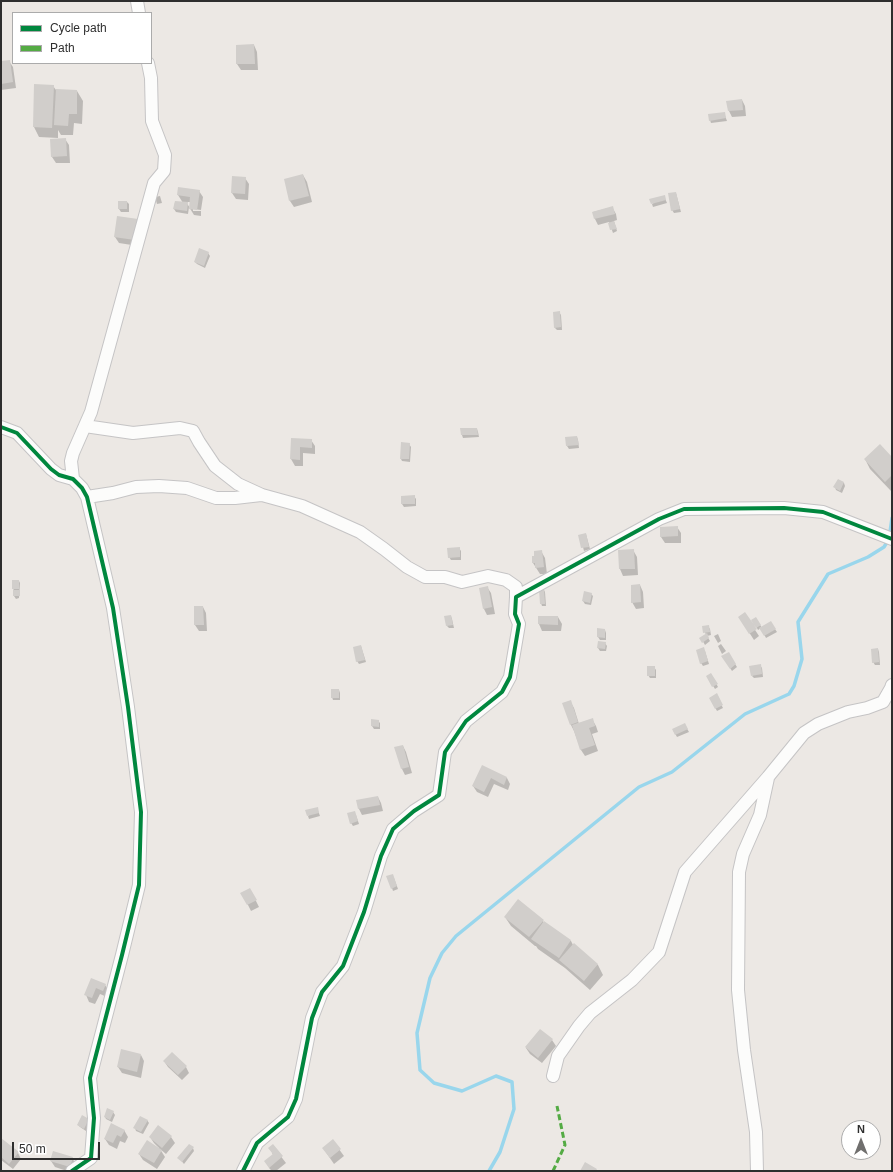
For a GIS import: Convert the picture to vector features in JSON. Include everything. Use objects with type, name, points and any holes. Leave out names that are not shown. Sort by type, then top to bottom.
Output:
[{"type":"street","points":[[137,1],[139,12]]},
{"type":"street","points":[[73,479],[70,461],[91,412],[154,182],[164,171],[165,155],[152,121],[151,78],[148,64]]},
{"type":"street","points":[[85,426],[133,433],[180,428],[193,431],[198,442],[215,466],[238,484],[262,495],[302,506],[360,532],[407,566],[425,577],[446,577],[462,582],[488,576],[506,580],[516,587],[515,614],[519,624],[510,677],[502,692],[466,721],[446,752],[439,796],[414,811],[393,829],[381,856],[364,912],[343,966],[322,992],[312,1018],[296,1099],[288,1117],[257,1143],[242,1171]]},
{"type":"street","points":[[1,427],[17,432],[51,469],[59,475],[73,479],[82,488],[87,497],[113,608],[128,707],[141,812],[140,885],[90,1078],[94,1118],[91,1158],[72,1171]]},
{"type":"street","points":[[87,497],[113,493],[136,487],[159,486],[187,488],[216,498],[235,498],[262,495]]},
{"type":"street","points":[[516,597],[659,519],[684,509],[784,508],[823,512],[892,539]]},
{"type":"street","points":[[553,1076],[558,1056],[590,1013],[632,980],[659,952],[685,872],[768,777],[804,733],[818,724],[848,712],[867,708],[883,702],[892,685]]},
{"type":"street","points":[[758,1171],[756,1132],[744,1050],[738,990],[739,872],[743,854],[760,815],[768,777]]},
{"type":"building","points":[[254,44],[255,64],[236,64],[236,45]]},
{"type":"building","points":[[10,60],[13,82],[1,84],[1,61]]},
{"type":"building","points":[[34,84],[54,85],[52,128],[33,127]]},
{"type":"building","points":[[56,89],[77,90],[77,114],[69,114],[68,126],[54,125]]},
{"type":"building","points":[[742,99],[743,110],[728,111],[726,101]]},
{"type":"building","points":[[725,112],[726,118],[709,121],[708,114]]},
{"type":"building","points":[[66,138],[67,156],[51,157],[50,139]]},
{"type":"building","points":[[303,174],[309,196],[289,201],[284,179]]},
{"type":"building","points":[[232,176],[246,177],[245,194],[231,193]]},
{"type":"building","points":[[178,187],[200,190],[197,210],[189,209],[190,197],[177,195]]},
{"type":"building","points":[[676,192],[680,209],[671,211],[668,193]]},
{"type":"building","points":[[665,195],[666,200],[651,204],[649,199]]},
{"type":"building","points":[[118,201],[127,201],[127,209],[118,209]]},
{"type":"building","points":[[175,201],[188,202],[187,211],[173,209]]},
{"type":"building","points":[[613,206],[615,214],[594,219],[592,212]]},
{"type":"building","points":[[117,216],[138,219],[135,240],[114,237]]},
{"type":"building","points":[[614,221],[617,229],[610,230],[608,223]]},
{"type":"building","points":[[199,248],[209,252],[204,266],[194,262]]},
{"type":"building","points":[[560,311],[561,327],[554,328],[553,312]]},
{"type":"building","points":[[460,428],[477,428],[478,435],[461,435]]},
{"type":"building","points":[[577,436],[579,445],[566,446],[565,437]]},
{"type":"building","points":[[291,438],[312,439],[312,448],[300,447],[300,460],[290,459]]},
{"type":"building","points":[[401,442],[410,443],[409,459],[400,459]]},
{"type":"building","points":[[880,444],[892,457],[892,475],[885,482],[864,459]]},
{"type":"building","points":[[838,479],[844,482],[840,491],[833,487]]},
{"type":"building","points":[[415,495],[415,504],[401,504],[401,496]]},
{"type":"building","points":[[678,526],[678,536],[660,537],[660,527]]},
{"type":"building","points":[[586,533],[589,547],[581,548],[578,535]]},
{"type":"building","points":[[460,547],[460,557],[448,558],[447,548]]},
{"type":"building","points":[[634,549],[635,569],[619,569],[618,550]]},
{"type":"building","points":[[542,550],[544,567],[535,568],[535,563],[532,563],[532,556],[534,556],[534,551]]},
{"type":"building","points":[[12,580],[19,580],[19,589],[12,589]]},
{"type":"building","points":[[640,584],[641,602],[631,603],[631,585]]},
{"type":"building","points":[[488,586],[492,607],[483,609],[479,588]]},
{"type":"building","points":[[539,589],[544,589],[545,604],[540,604]]},
{"type":"building","points":[[13,590],[20,590],[20,596],[13,596]]},
{"type":"building","points":[[584,591],[592,593],[590,603],[582,601]]},
{"type":"building","points":[[194,606],[203,606],[204,625],[194,625]]},
{"type":"building","points":[[745,612],[757,629],[749,634],[738,617]]},
{"type":"building","points":[[451,615],[453,625],[446,626],[444,616]]},
{"type":"building","points":[[538,616],[558,616],[558,625],[538,624]]},
{"type":"building","points":[[756,617],[761,625],[756,628],[751,620]]},
{"type":"building","points":[[771,621],[776,629],[764,636],[759,628]]},
{"type":"building","points":[[709,625],[710,632],[703,633],[702,626]]},
{"type":"building","points":[[597,628],[605,629],[605,638],[597,637]]},
{"type":"building","points":[[707,633],[709,638],[702,643],[699,638]]},
{"type":"building","points":[[598,641],[606,642],[605,649],[597,648]]},
{"type":"building","points":[[361,645],[365,660],[356,662],[353,647]]},
{"type":"building","points":[[704,647],[708,661],[700,664],[696,650]]},
{"type":"building","points":[[878,648],[879,662],[872,663],[871,649]]},
{"type":"building","points":[[729,652],[736,664],[730,669],[721,656]]},
{"type":"building","points":[[761,664],[762,674],[751,676],[749,666]]},
{"type":"building","points":[[647,666],[655,666],[655,676],[647,676]]},
{"type":"building","points":[[711,673],[718,684],[712,687],[706,676]]},
{"type":"building","points":[[331,689],[339,689],[339,698],[331,698]]},
{"type":"building","points":[[717,693],[723,705],[715,709],[709,698]]},
{"type":"building","points":[[571,700],[578,722],[570,725],[562,703]]},
{"type":"building","points":[[593,718],[595,726],[589,728],[595,745],[580,750],[572,725]]},
{"type":"building","points":[[371,719],[379,720],[379,727],[371,726]]},
{"type":"building","points":[[685,723],[688,729],[675,735],[672,729]]},
{"type":"building","points":[[403,745],[409,767],[401,769],[394,747]]},
{"type":"building","points":[[482,765],[507,777],[504,785],[491,778],[484,792],[472,786]]},
{"type":"building","points":[[378,796],[380,805],[358,809],[356,800]]},
{"type":"building","points":[[318,807],[319,813],[307,816],[305,810]]},
{"type":"building","points":[[355,811],[358,821],[350,824],[347,813]]},
{"type":"building","points":[[393,874],[397,886],[391,889],[386,876]]},
{"type":"building","points":[[250,888],[257,900],[247,905],[240,893]]},
{"type":"building","points":[[518,899],[544,920],[529,937],[504,917]]},
{"type":"building","points":[[544,921],[571,940],[559,958],[531,939]]},
{"type":"building","points":[[574,943],[598,964],[584,981],[559,960]]},
{"type":"building","points":[[91,978],[106,984],[103,991],[96,988],[92,998],[84,995]]},
{"type":"building","points":[[540,1029],[553,1039],[538,1058],[525,1047]]},
{"type":"building","points":[[121,1049],[141,1054],[137,1072],[117,1067]]},
{"type":"building","points":[[172,1052],[187,1066],[178,1075],[163,1061]]},
{"type":"building","points":[[107,1108],[114,1111],[110,1120],[104,1117]]},
{"type":"building","points":[[82,1115],[89,1119],[84,1129],[77,1125]]},
{"type":"building","points":[[140,1116],[148,1120],[141,1132],[133,1128]]},
{"type":"building","points":[[111,1123],[125,1130],[121,1137],[117,1135],[113,1143],[104,1139]]},
{"type":"building","points":[[158,1125],[172,1136],[162,1148],[149,1137]]},
{"type":"building","points":[[1,1138],[19,1152],[9,1164],[1,1157]]},
{"type":"building","points":[[333,1139],[341,1149],[330,1158],[322,1148]]},
{"type":"building","points":[[147,1140],[162,1150],[154,1163],[138,1154]]},
{"type":"building","points":[[189,1144],[194,1147],[182,1162],[177,1158]]},
{"type":"building","points":[[273,1144],[283,1156],[269,1168],[264,1161],[273,1154],[268,1148]]},
{"type":"building","points":[[53,1151],[73,1157],[70,1167],[50,1161]]},
{"type":"building","points":[[585,1162],[597,1169],[596,1171],[580,1171]]},
{"type":"waterway","points":[[489,1171],[500,1152],[514,1109],[512,1082],[496,1076],[462,1091],[434,1083],[420,1070],[417,1033],[430,978],[442,953],[456,936],[639,787],[672,772],[745,714],[789,694],[794,686],[802,659],[798,622],[828,574],[868,557],[884,547],[889,539],[892,518]]},
{"type":"marked path","points":[[553,1171],[565,1145],[557,1106]]},
{"type":"cycle path","points":[[1,427],[17,433],[51,469],[59,475],[73,479],[82,488],[87,497],[113,608],[128,707],[141,812],[139,885],[90,1078],[94,1118],[91,1158],[72,1171]]},
{"type":"cycle path","points":[[243,1171],[257,1143],[288,1117],[296,1099],[312,1018],[322,992],[343,966],[364,912],[381,856],[393,829],[414,811],[439,795],[445,752],[466,721],[502,692],[510,677],[519,624],[515,614],[516,597],[659,519],[684,509],[784,508],[823,512],[892,539]]}]
